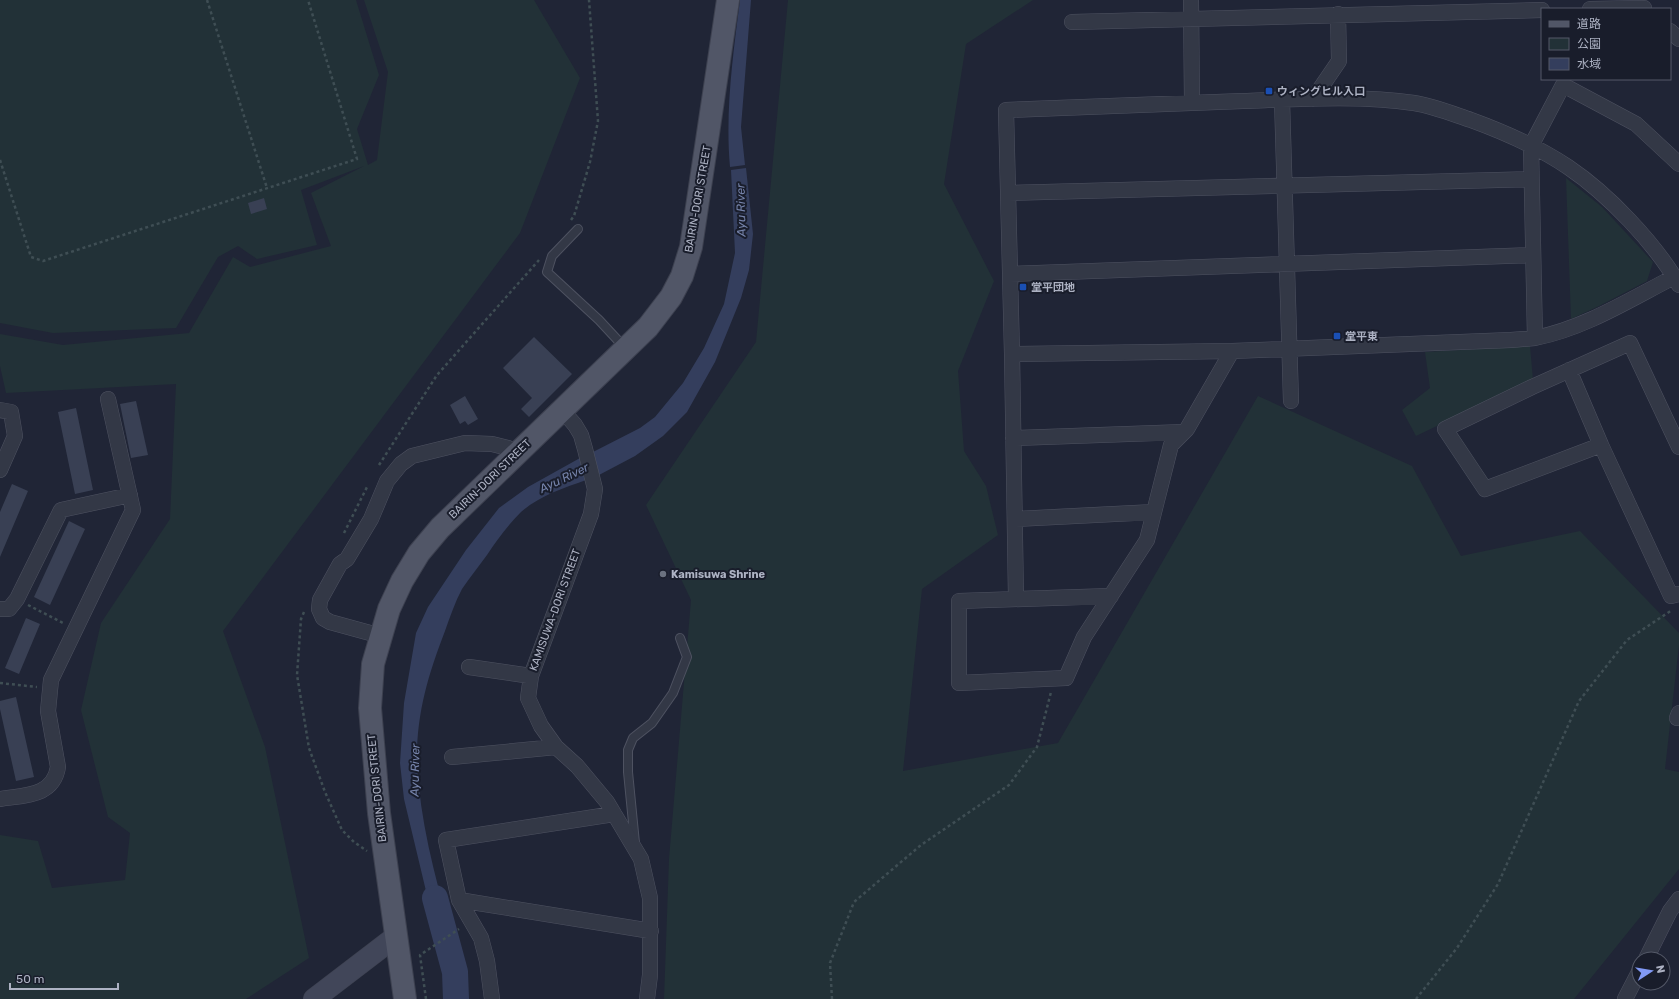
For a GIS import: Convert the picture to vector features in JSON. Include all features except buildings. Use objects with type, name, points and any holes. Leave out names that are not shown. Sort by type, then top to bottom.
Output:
[{"type":"main road","name":"BAIRIN-DORI STREET","points":[[405,999],[395,937],[379,813],[370,708],[373,664],[389,609],[402,581],[419,553],[457,511],[648,327],[671,297],[682,276],[691,247],[728,0]]},
{"type":"street","points":[[1191,0],[1192,103]]},
{"type":"street","points":[[1607,8],[1642,6]]},
{"type":"street","points":[[1072,22],[1338,14],[1412,7],[1541,10]]},
{"type":"street","points":[[1312,99],[1339,61],[1338,14]]},
{"type":"street","points":[[1671,32],[1679,39]]},
{"type":"street","points":[[1534,338],[1531,146],[1563,85],[1636,124],[1679,164]]},
{"type":"street","points":[[1012,354],[1232,351],[1534,338],[1554,334],[1590,321],[1676,281],[1654,249],[1625,217],[1595,189],[1568,167],[1531,146],[1480,123],[1452,113],[1415,103],[1370,100],[1312,99],[1006,110],[1016,598]]},
{"type":"street","points":[[1282,100],[1291,401]]},
{"type":"street","points":[[1008,192],[1531,179]]},
{"type":"street","points":[[1010,274],[1532,255]]},
{"type":"street","points":[[1601,445],[1485,489],[1445,429],[1532,387],[1630,343],[1679,447]]},
{"type":"street","points":[[1111,596],[960,601],[959,683],[1066,678],[1084,636],[1111,596],[1147,540],[1171,445],[1184,432],[1232,351]]},
{"type":"street","points":[[1569,370],[1601,445],[1671,596],[1679,594]]},
{"type":"street","points":[[0,799],[38,792],[46,789],[53,784],[57,776],[58,767],[48,711],[51,680],[133,510],[108,399]]},
{"type":"street","points":[[0,410],[11,412],[16,436],[0,470]]},
{"type":"street","name":"KAMISUWA-DORI STREET","points":[[562,410],[575,424],[581,435],[594,482],[594,497],[591,514],[531,676],[528,698],[542,726],[556,746],[577,766],[607,802],[641,859],[650,898],[650,975],[647,999]]},
{"type":"street","points":[[1013,438],[1184,432]]},
{"type":"street","points":[[381,636],[330,622],[323,618],[318,609],[320,600],[340,564],[347,559],[371,519],[387,481],[401,464],[412,456],[465,443],[492,444],[508,448],[516,454]]},
{"type":"street","points":[[0,609],[9,609],[17,599],[61,510],[130,495]]},
{"type":"street","points":[[1015,519],[1154,512]]},
{"type":"street","points":[[469,666],[531,676]]},
{"type":"street","points":[[452,757],[556,746]]},
{"type":"street","points":[[492,999],[487,961],[480,938],[459,900],[446,840],[614,814]]},
{"type":"street","points":[[1650,951],[1670,911],[1679,899]]},
{"type":"street","points":[[459,900],[650,931]]},
{"type":"street","points":[[314,999],[395,937]]},
{"type":"street","points":[[1625,999],[1631,987]]},
{"type":"lane","points":[[578,228],[552,256],[547,272],[599,320],[626,349]]},
{"type":"lane","points":[[635,849],[628,772],[628,750],[633,738],[652,724],[672,693],[687,657],[680,638]]},
{"type":"path","points":[[207,0],[267,188]]},
{"type":"path","points":[[0,160],[31,257],[43,261],[357,159],[308,0]]},
{"type":"path","points":[[569,222],[574,216],[590,162],[598,121],[589,0]]},
{"type":"path","points":[[377,469],[437,375],[540,258]]},
{"type":"path","points":[[342,537],[370,482]]},
{"type":"path","points":[[17,599],[76,630]]},
{"type":"path","points":[[308,606],[301,619],[297,675],[309,748],[342,830],[354,842],[370,853]]},
{"type":"path","points":[[1416,999],[1457,948],[1498,884],[1578,701],[1627,640],[1672,610]]},
{"type":"path","points":[[0,683],[50,689]]},
{"type":"path","points":[[832,999],[830,964],[854,902],[921,845],[1009,785],[1037,747],[1051,689]]},
{"type":"path","points":[[426,999],[420,955],[462,927]]},
{"type":"green space","points":[[0,0],[356,0],[379,75],[357,129],[368,165],[377,160],[388,72],[364,0],[534,0],[580,78],[520,233],[223,631],[265,747],[309,958],[246,999],[0,999],[0,835],[38,841],[52,888],[125,880],[130,833],[108,817],[81,710],[101,623],[170,519],[176,384],[6,393],[0,366],[0,334],[63,345],[189,333],[233,257],[250,267],[331,246],[311,193],[364,166],[301,190],[317,245],[257,259],[238,246],[218,257],[176,328],[53,333],[0,323]]},
{"type":"green space","points":[[788,0],[1033,0],[966,44],[944,184],[994,281],[958,371],[964,451],[986,486],[998,535],[922,589],[903,771],[1058,743],[1258,396],[1412,466],[1461,556],[1580,531],[1679,633],[1679,645],[1665,769],[1679,772],[1679,869],[1574,999],[664,999],[669,859],[691,600],[646,505],[756,342]]},
{"type":"green space","points":[[1566,178],[1602,207],[1653,262],[1647,281],[1571,319]]},
{"type":"green space","points":[[1530,346],[1533,380],[1416,436],[1402,410],[1430,388],[1425,352]]},
{"type":"water","points":[[740,0],[751,0],[741,127],[745,165],[730,167],[728,125],[729,104],[732,63]]},
{"type":"water","points":[[746,168],[753,234],[749,270],[741,298],[715,362],[687,412],[663,436],[635,456],[599,475],[593,452],[640,428],[655,417],[683,383],[704,348],[724,304],[735,253],[731,170]]},
{"type":"water","points":[[580,458],[586,480],[544,497],[528,506],[521,512],[503,533],[462,589],[428,679],[421,712],[417,745],[417,763],[421,805],[429,847],[450,929],[437,937],[404,799],[400,763],[404,703],[416,633],[428,607],[466,550],[499,508],[528,487]]},
{"type":"water","points":[[453,936],[462,967],[462,999],[450,999],[447,975],[440,945]]},
{"type":"waterway","name":"Ayu River","points":[[435,898],[455,972],[456,999]]},
{"type":"place","name":"ウィングヒル入口","points":[[1269,91]]},
{"type":"place","name":"堂平団地","points":[[1023,287]]},
{"type":"place","name":"堂平東","points":[[1337,336]]},
{"type":"place","name":"Kamisuwa Shrine","points":[[663,574]]}]
